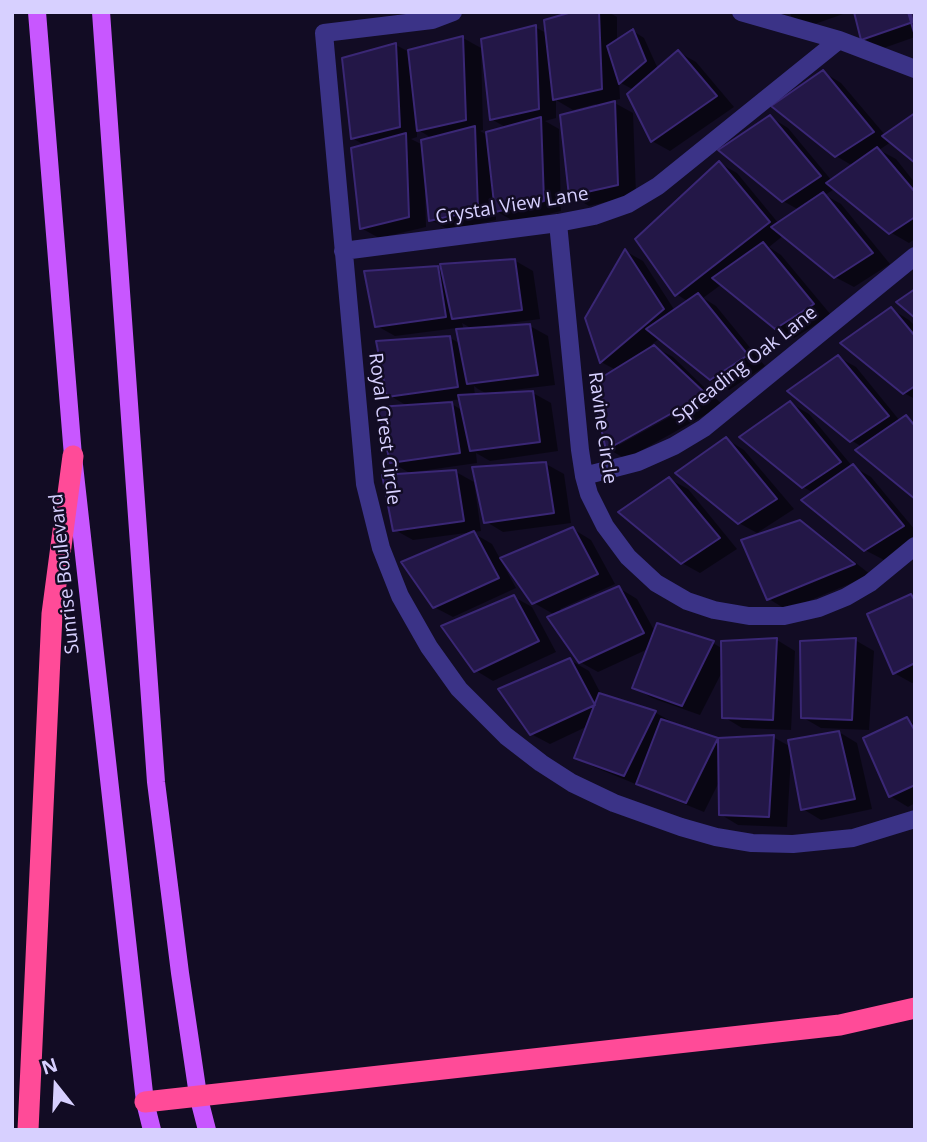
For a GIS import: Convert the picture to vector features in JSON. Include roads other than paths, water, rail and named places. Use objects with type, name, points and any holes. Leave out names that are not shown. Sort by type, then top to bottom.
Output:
[{"type":"highway","points":[[28,1130],[52,614],[73,456]]},
{"type":"highway","points":[[145,1102],[840,1025],[915,1007]]},
{"type":"main road","name":"Sunrise Boulevard","points":[[37,12],[73,456],[145,1102],[152,1130]]},
{"type":"main road","points":[[101,12],[156,782],[198,1095],[207,1130]]},
{"type":"street","name":"Royal Crest Circle","points":[[453,12],[432,20],[324,33],[365,484],[381,548],[400,596],[429,647],[459,689],[506,736],[541,763],[572,783],[614,803],[681,827],[752,843],[793,844],[853,838],[915,819]]},
{"type":"street","points":[[741,12],[839,40],[915,69]]},
{"type":"street","name":"Crystal View Lane","points":[[343,251],[558,223],[594,216],[628,204],[658,186],[839,40]]},
{"type":"street","name":"Ravine Circle","points":[[558,223],[584,476],[589,494],[605,526],[628,557],[656,583],[687,600],[714,610],[749,616],[784,616],[819,608],[846,597],[870,583],[915,546]]},
{"type":"street","name":"Spreading Oak Lane","points":[[584,476],[638,462],[674,446],[704,428],[915,256]]}]
